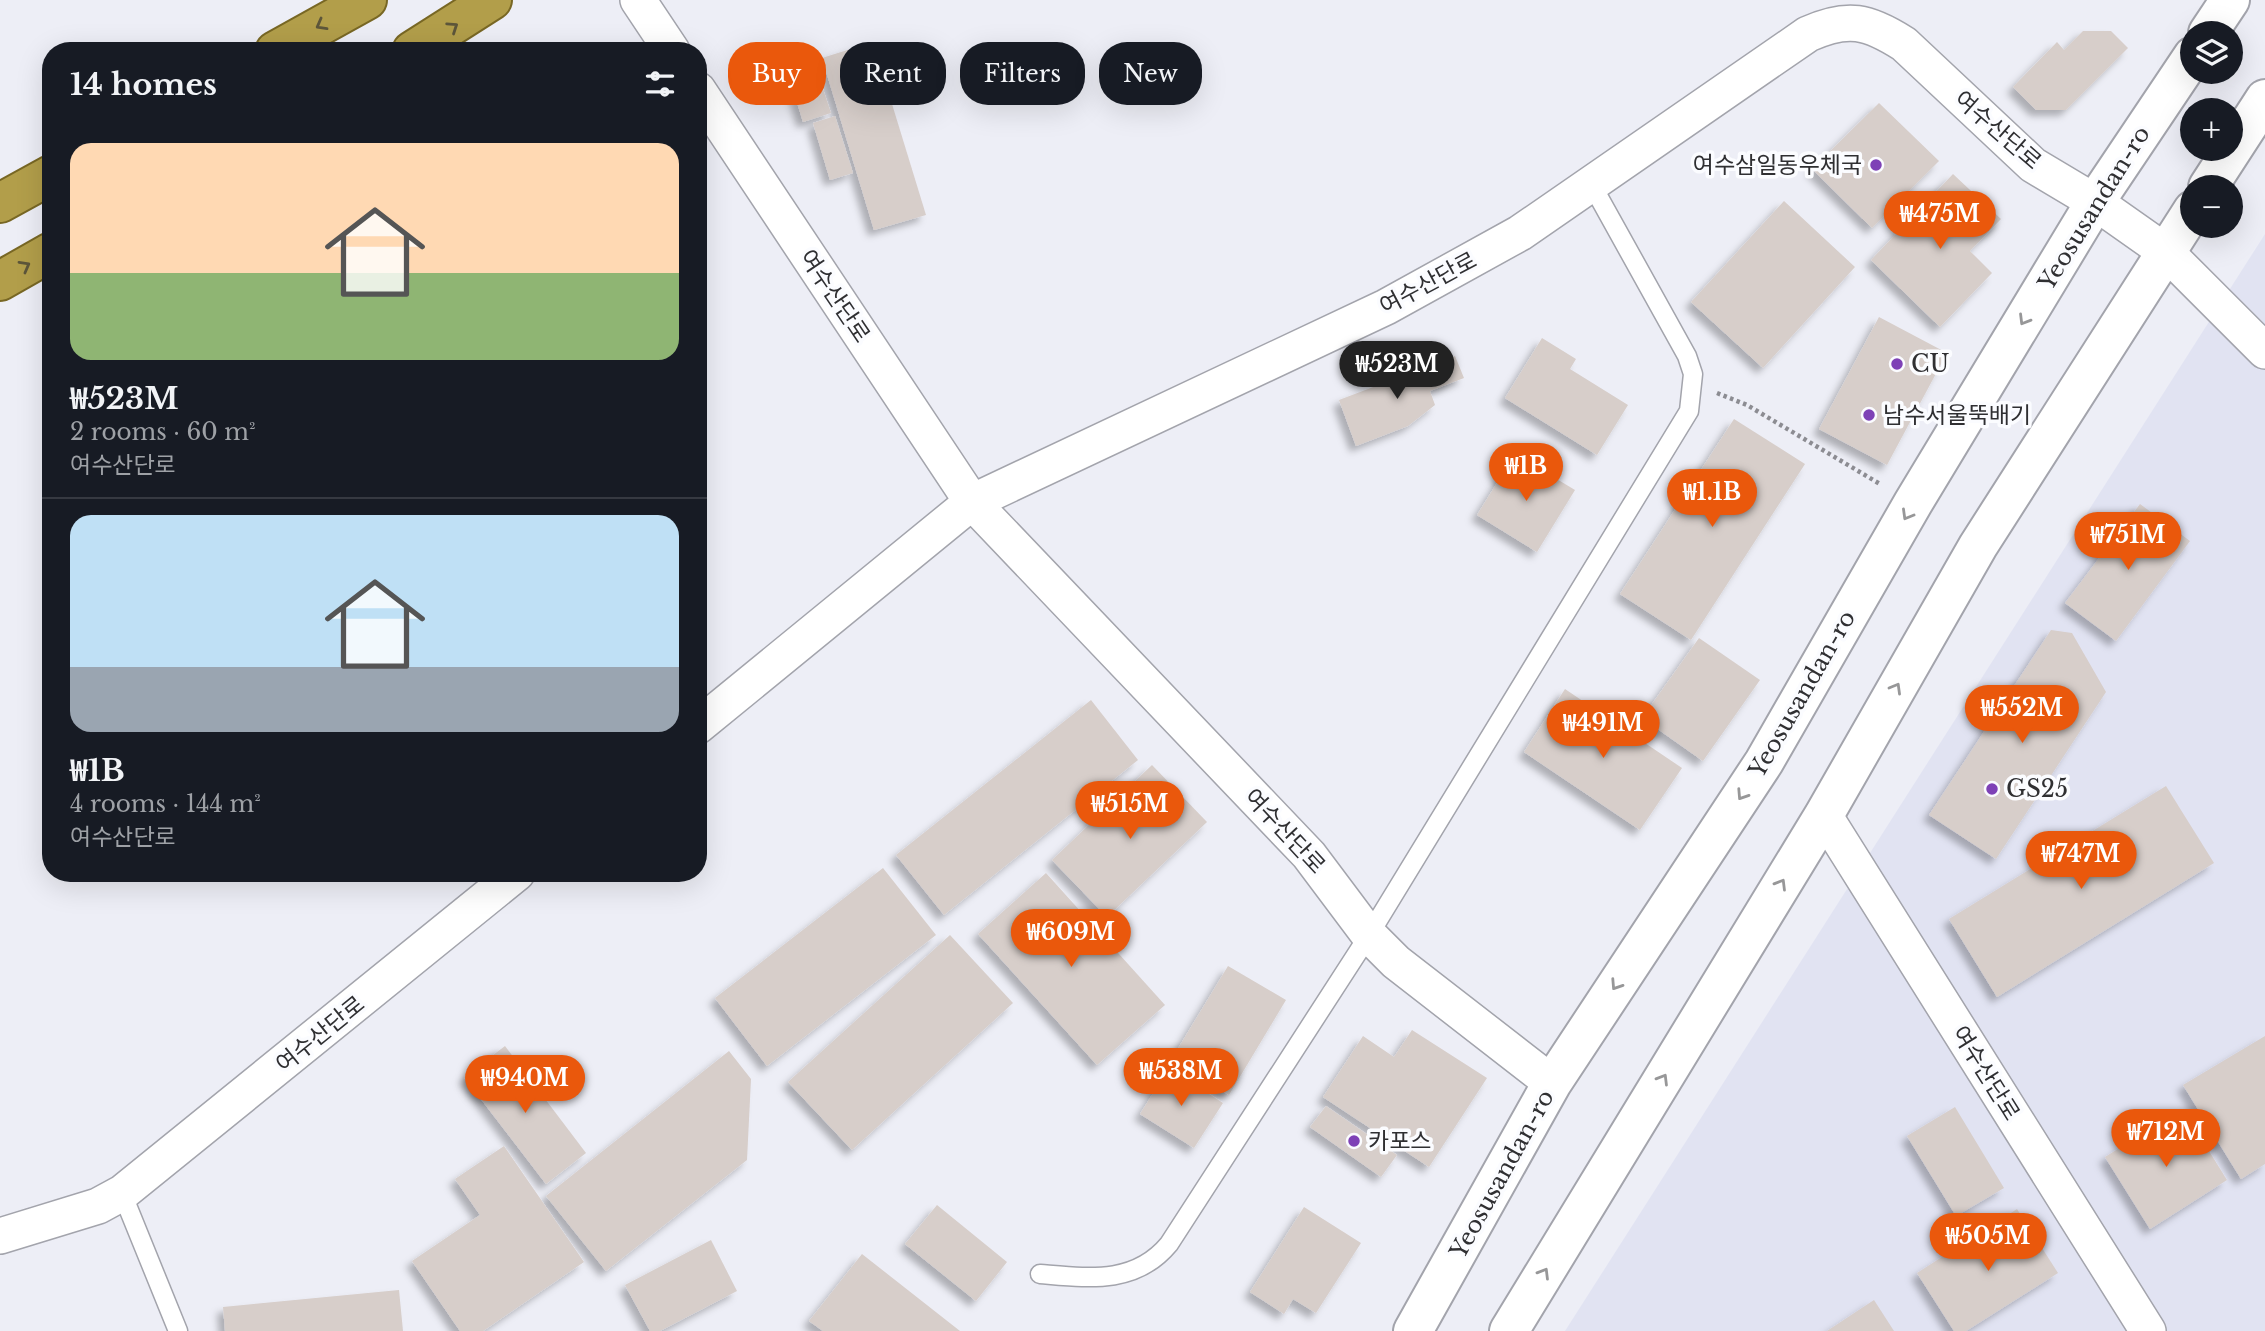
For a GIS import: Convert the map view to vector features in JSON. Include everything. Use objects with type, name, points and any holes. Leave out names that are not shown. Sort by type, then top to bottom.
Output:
[{"type":"highway","points":[[291,42],[367,0]]},
{"type":"highway","points":[[426,42],[492,0]]},
{"type":"highway","points":[[0,203],[42,180]]},
{"type":"highway","points":[[0,281],[42,257]]},
{"type":"street","points":[[638,0],[666,42]]},
{"type":"street","name":"여수산단로","points":[[1830,0],[1857,22]]},
{"type":"street","points":[[2216,21],[2230,0]]},
{"type":"street","name":"여수산단로","points":[[707,719],[972,502],[1386,307],[1520,233],[1808,34],[1829,24],[1857,22],[1880,29],[1904,44],[2033,165],[2095,202],[2166,252],[2265,351]]},
{"type":"street","name":"Yeosusandan-ro","points":[[1413,1331],[1552,1083],[1764,762],[1913,503],[2095,202],[2180,75]]},
{"type":"street","points":[[2216,175],[2265,99]]},
{"type":"street","name":"여수산단로","points":[[707,104],[972,502],[1309,856],[1369,935],[1396,962],[1552,1083]]},
{"type":"street","points":[[1508,1331],[1824,815],[1978,546],[2180,230]]},
{"type":"street","name":"여수산단로","points":[[1824,815],[2148,1331]]},
{"type":"street","name":"여수산단로","points":[[0,1236],[98,1206],[122,1193],[506,882]]},
{"type":"lane","points":[[1040,1274],[1109,1277],[1142,1268],[1158,1257],[1369,935],[1689,411],[1693,374],[1687,356],[1592,185]]},
{"type":"lane","points":[[122,1193],[178,1331]]},
{"type":"path","points":[[1692,387],[1747,405],[1913,503]]},
{"type":"shaded area","points":[[2265,234],[2265,1331],[1565,1331]]},
{"type":"building","points":[[2083,31],[2111,31],[2128,48],[2066,110],[2036,110],[2013,87],[2057,42],[2064,50]]},
{"type":"building","points":[[840,52],[840,105],[892,105],[926,215],[874,230],[826,71],[826,57]]},
{"type":"building","points":[[826,98],[831,113],[803,122],[798,105],[826,105]]},
{"type":"building","name":"여수삼일동우체국","points":[[1879,103],[1939,161],[1872,228],[1812,169]]},
{"type":"building","points":[[835,116],[853,173],[830,180],[813,123]]},
{"type":"building","points":[[1953,174],[2001,219],[1970,251],[1992,273],[1940,327],[1871,260]]},
{"type":"building","points":[[1784,201],[1855,267],[1763,368],[1691,302]]},
{"type":"building","points":[[1879,317],[1947,353],[1887,465],[1819,429]]},
{"type":"building","points":[[1542,338],[1576,359],[1570,369],[1628,405],[1597,455],[1505,398]]},
{"type":"building","points":[[1455,356],[1464,378],[1430,391],[1435,405],[1408,426],[1356,446],[1339,400]]},
{"type":"building","points":[[1734,419],[1805,464],[1691,640],[1620,594]]},
{"type":"building","points":[[1515,454],[1575,490],[1537,552],[1477,515]]},
{"type":"building","points":[[2140,504],[2190,541],[2116,641],[2065,603]]},
{"type":"building","points":[[2051,630],[2072,633],[2106,692],[1996,859],[1929,815]]},
{"type":"building","points":[[1699,638],[1760,680],[1703,761],[1642,718]]},
{"type":"building","points":[[1565,689],[1682,768],[1640,830],[1524,752]]},
{"type":"building","points":[[1091,700],[1138,760],[944,915],[896,855]]},
{"type":"building","points":[[1152,765],[1207,822],[1107,917],[1052,860]]},
{"type":"building","points":[[2166,786],[2214,863],[1997,997],[1949,919]]},
{"type":"building","points":[[883,868],[936,935],[767,1066],[715,998]]},
{"type":"building","points":[[1046,873],[1165,1005],[1097,1065],[978,934]]},
{"type":"building","points":[[950,935],[1013,1003],[852,1150],[788,1082]]},
{"type":"building","points":[[1228,966],[1286,1000],[1229,1095],[1171,1060]]},
{"type":"building","points":[[1412,1030],[1487,1078],[1429,1167],[1323,1097],[1363,1036],[1394,1057]]},
{"type":"building","points":[[2265,1036],[2265,1164],[2241,1179],[2183,1085]]},
{"type":"building","points":[[505,1046],[586,1153],[546,1184],[464,1077]]},
{"type":"building","points":[[729,1051],[751,1079],[747,1160],[606,1271],[546,1196]]},
{"type":"building","points":[[1169,1068],[1223,1103],[1194,1148],[1140,1114]]},
{"type":"building","name":"카포스","points":[[1326,1106],[1397,1155],[1381,1177],[1310,1127]]},
{"type":"building","points":[[1955,1107],[2004,1188],[1956,1216],[1907,1136]]},
{"type":"building","points":[[2183,1109],[2227,1180],[2150,1229],[2105,1157]]},
{"type":"building","points":[[504,1146],[584,1262],[483,1331],[460,1331],[412,1261],[480,1215],[455,1179]]},
{"type":"building","points":[[937,1205],[1007,1262],[976,1301],[905,1244]]},
{"type":"building","points":[[1304,1207],[1361,1243],[1316,1313],[1293,1299],[1284,1314],[1250,1292]]},
{"type":"building","points":[[2017,1209],[2058,1273],[1966,1331],[1954,1331],[1917,1273]]},
{"type":"building","points":[[711,1240],[737,1291],[660,1331],[650,1331],[625,1285]]},
{"type":"building","points":[[862,1254],[960,1331],[823,1331],[809,1321]]},
{"type":"building","points":[[399,1290],[403,1331],[225,1331],[223,1307]]},
{"type":"building","points":[[1874,1300],[1894,1331],[1827,1331]]},
{"type":"place","name":"여수삼일동우체국","points":[[1876,165]]},
{"type":"place","name":"CU","points":[[1897,364]]},
{"type":"place","name":"남수서울뚝배기","points":[[1869,415]]},
{"type":"place","name":"GS25","points":[[1992,789]]},
{"type":"place","name":"카포스","points":[[1354,1141]]}]
